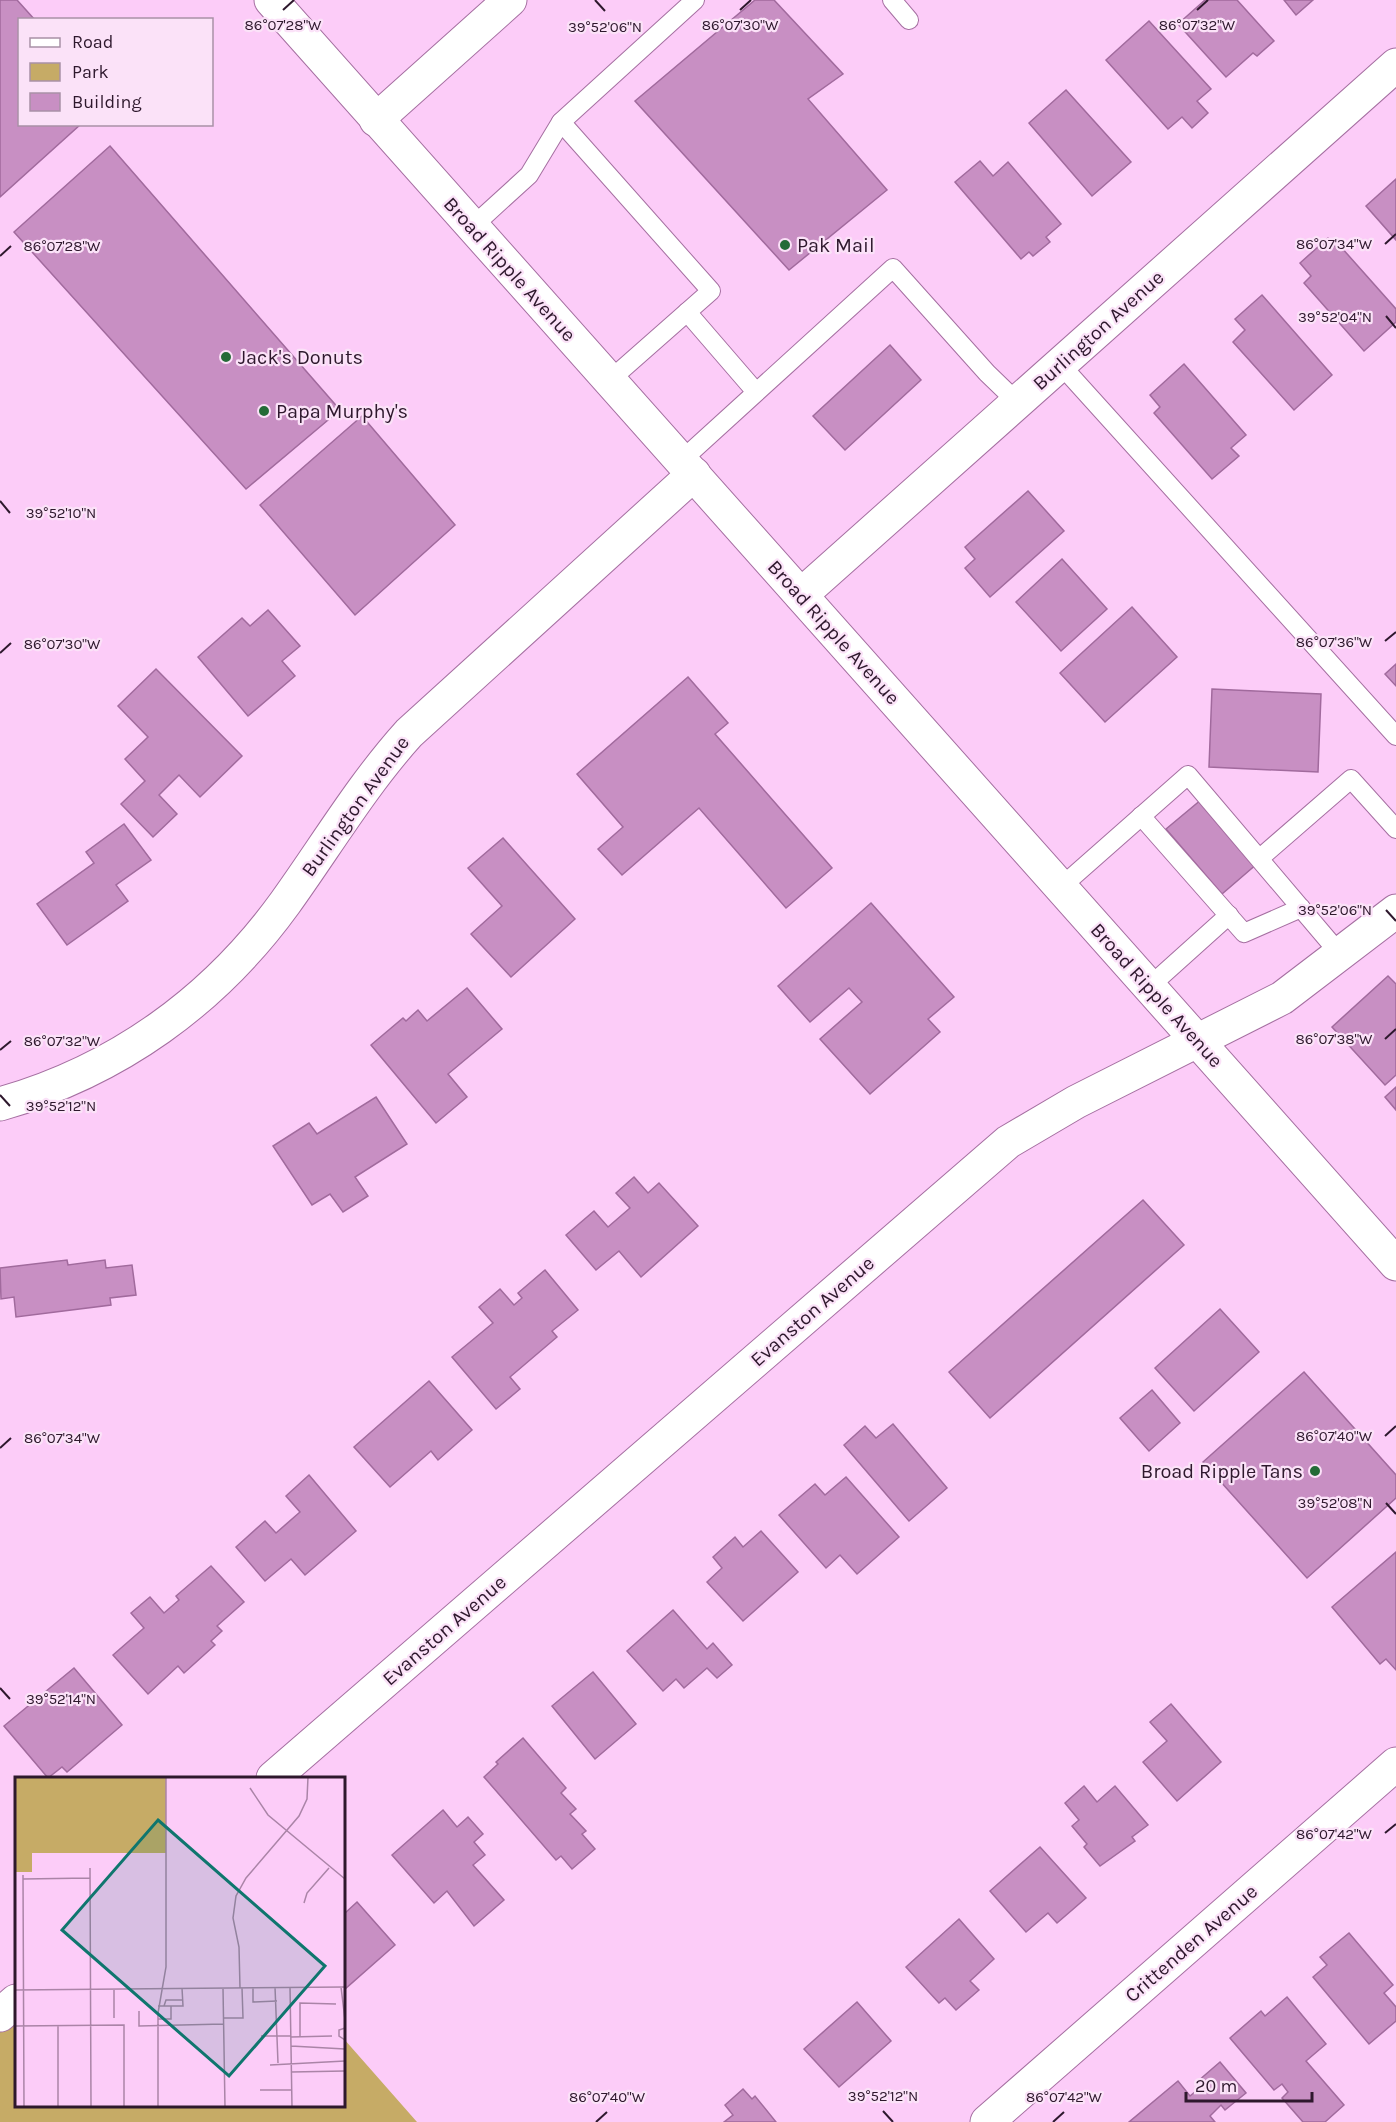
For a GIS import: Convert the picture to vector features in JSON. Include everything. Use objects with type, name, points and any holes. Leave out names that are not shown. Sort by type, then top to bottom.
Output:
[{"type":"street","name":"Broad Ripple Avenue","points":[[271,0],[1396,1264]]},
{"type":"street","points":[[376,120],[510,0]]},
{"type":"street","name":"Burlington Avenue","points":[[801,595],[1396,65]]},
{"type":"street","name":"Burlington Avenue","points":[[0,1104],[58,1085],[111,1059],[160,1029],[206,992],[261,934],[376,772],[409,733],[688,467]]},
{"type":"street","name":"Evanston Avenue","points":[[275,1777],[1008,1142],[1076,1102],[1282,998],[1396,911]]},
{"type":"street","name":"Crittenden Avenue","points":[[987,2122],[1396,1764]]},
{"type":"street","points":[[0,2015],[15,2002]]},
{"type":"lane","points":[[472,228],[529,175],[561,122],[695,0]]},
{"type":"lane","points":[[892,0],[909,20]]},
{"type":"lane","points":[[561,122],[711,291],[610,380]]},
{"type":"lane","points":[[688,467],[756,392],[893,268],[987,373],[1017,402]]},
{"type":"lane","points":[[687,312],[756,392]]},
{"type":"lane","points":[[1060,364],[1396,736]]},
{"type":"lane","points":[[1061,887],[1188,775],[1340,953]]},
{"type":"lane","points":[[1260,858],[1352,779],[1396,829]]},
{"type":"lane","points":[[1141,816],[1244,933],[1301,908]]},
{"type":"lane","points":[[1150,986],[1229,915]]},
{"type":"green space","points":[[15,2002],[15,2107],[345,2107],[345,2040],[417,2122],[0,2122],[0,2015]]},
{"type":"building","points":[[0,0],[17,0],[33,18],[18,18],[18,126],[79,126],[0,197]]},
{"type":"building","points":[[755,0],[774,0],[843,74],[808,99],[887,190],[789,270],[635,101]]},
{"type":"building","points":[[1205,0],[1237,0],[1274,41],[1257,56],[1253,53],[1226,77],[1178,24]]},
{"type":"building","points":[[1284,0],[1313,0],[1296,15]]},
{"type":"building","points":[[1149,21],[1211,89],[1197,101],[1208,113],[1192,128],[1182,117],[1168,129],[1106,60]]},
{"type":"building","points":[[1066,90],[1131,162],[1092,196],[1029,123]]},
{"type":"building","points":[[110,146],[340,410],[246,489],[14,232]]},
{"type":"building","points":[[980,161],[993,176],[1008,162],[1061,224],[1046,237],[1050,242],[1033,256],[1029,252],[1021,259],[955,182]]},
{"type":"building","points":[[1396,179],[1396,240],[1366,206]]},
{"type":"building","points":[[1328,238],[1338,250],[1341,247],[1396,309],[1396,322],[1364,351],[1304,283],[1311,276],[1300,263]]},
{"type":"building","points":[[1262,295],[1332,375],[1294,410],[1233,342],[1245,330],[1235,319]]},
{"type":"building","points":[[890,345],[921,380],[845,450],[813,416]]},
{"type":"building","points":[[1184,364],[1246,435],[1231,448],[1239,456],[1212,479],[1154,413],[1160,407],[1150,395]]},
{"type":"building","points":[[362,416],[455,525],[355,615],[260,505]]},
{"type":"building","points":[[1028,491],[1064,531],[990,597],[965,568],[975,559],[965,547]]},
{"type":"building","points":[[1062,559],[1107,609],[1061,651],[1016,602]]},
{"type":"building","points":[[1132,607],[1177,657],[1105,722],[1060,673]]},
{"type":"building","points":[[268,610],[300,646],[282,661],[295,676],[248,716],[198,657],[242,618],[250,626]]},
{"type":"building","points":[[1396,664],[1396,686],[1385,674]]},
{"type":"building","points":[[156,669],[242,756],[200,797],[179,775],[159,795],[177,814],[153,837],[121,804],[145,781],[125,759],[148,737],[118,706]]},
{"type":"building","points":[[688,677],[728,723],[715,734],[832,868],[786,908],[699,808],[622,875],[598,849],[623,827],[577,774]]},
{"type":"building","points":[[1212,689],[1321,694],[1318,772],[1209,767]]},
{"type":"building","points":[[1202,799],[1258,863],[1222,894],[1166,829]]},
{"type":"building","points":[[124,824],[151,860],[116,885],[128,901],[67,945],[37,904],[94,863],[86,852]]},
{"type":"building","points":[[503,838],[575,919],[511,977],[471,934],[502,906],[468,868]]},
{"type":"building","points":[[871,903],[954,997],[928,1019],[940,1032],[870,1094],[820,1039],[862,1002],[849,988],[810,1022],[778,986]]},
{"type":"building","points":[[1388,976],[1396,984],[1396,1075],[1385,1085],[1332,1027]]},
{"type":"building","points":[[467,988],[502,1029],[448,1074],[467,1097],[436,1123],[371,1045],[403,1018],[406,1021],[418,1010],[427,1021]]},
{"type":"building","points":[[1396,1087],[1396,1110],[1385,1097]]},
{"type":"building","points":[[376,1097],[407,1144],[355,1177],[368,1196],[343,1212],[330,1194],[312,1205],[273,1146],[309,1123],[317,1134]]},
{"type":"building","points":[[634,1177],[648,1193],[659,1183],[698,1226],[641,1277],[619,1251],[596,1270],[566,1235],[594,1211],[608,1227],[630,1208],[616,1193]]},
{"type":"building","points":[[1143,1200],[1184,1245],[990,1418],[949,1372]]},
{"type":"building","points":[[67,1260],[68,1265],[105,1260],[106,1268],[132,1265],[136,1295],[110,1298],[111,1305],[16,1317],[14,1297],[1,1299],[0,1268]]},
{"type":"building","points":[[545,1270],[578,1310],[552,1331],[557,1337],[510,1377],[520,1389],[496,1409],[452,1357],[493,1323],[479,1307],[500,1289],[514,1305],[522,1298],[518,1293]]},
{"type":"building","points":[[1220,1309],[1259,1352],[1194,1411],[1155,1368]]},
{"type":"building","points":[[1304,1372],[1396,1475],[1396,1498],[1307,1578],[1203,1462]]},
{"type":"building","points":[[429,1381],[472,1430],[438,1460],[431,1451],[390,1487],[354,1447]]},
{"type":"building","points":[[1152,1390],[1180,1423],[1149,1451],[1120,1418]]},
{"type":"building","points":[[893,1424],[947,1488],[909,1521],[844,1445],[865,1426],[876,1438]]},
{"type":"building","points":[[309,1475],[356,1531],[305,1575],[291,1559],[265,1581],[236,1547],[265,1521],[276,1533],[300,1512],[286,1496]]},
{"type":"building","points":[[846,1477],[899,1537],[857,1574],[840,1555],[826,1568],[779,1515],[815,1484],[825,1495]]},
{"type":"building","points":[[761,1531],[798,1572],[743,1621],[707,1582],[722,1568],[713,1557],[735,1537],[743,1547]]},
{"type":"building","points":[[1396,1552],[1396,1670],[1386,1659],[1380,1664],[1332,1607]]},
{"type":"building","points":[[211,1566],[244,1602],[217,1626],[222,1631],[211,1641],[215,1645],[184,1673],[178,1666],[148,1694],[113,1655],[144,1628],[131,1613],[150,1597],[164,1613],[179,1600],[176,1596]]},
{"type":"building","points":[[673,1610],[707,1649],[713,1643],[732,1665],[717,1678],[707,1668],[684,1688],[676,1679],[663,1691],[627,1651]]},
{"type":"building","points":[[74,1668],[122,1725],[67,1772],[62,1767],[49,1777],[4,1726]]},
{"type":"building","points":[[593,1672],[636,1724],[595,1759],[552,1706]]},
{"type":"building","points":[[1171,1704],[1221,1762],[1177,1801],[1143,1762],[1167,1741],[1150,1722]]},
{"type":"building","points":[[523,1738],[566,1788],[561,1793],[576,1809],[570,1814],[586,1831],[582,1834],[595,1849],[572,1869],[561,1856],[556,1860],[484,1777],[498,1764],[496,1762]]},
{"type":"building","points":[[1084,1786],[1097,1802],[1115,1786],[1148,1825],[1132,1837],[1135,1841],[1100,1866],[1084,1847],[1087,1844],[1072,1826],[1079,1820],[1065,1803]]},
{"type":"building","points":[[443,1810],[457,1827],[468,1817],[483,1834],[474,1842],[485,1855],[473,1865],[504,1900],[474,1926],[447,1891],[434,1903],[392,1855]]},
{"type":"building","points":[[1040,1847],[1086,1898],[1057,1923],[1048,1913],[1026,1932],[990,1891]]},
{"type":"building","points":[[357,1902],[395,1945],[345,1989],[345,1913]]},
{"type":"building","points":[[959,1919],[994,1959],[970,1981],[979,1990],[956,2010],[945,1998],[939,2003],[906,1967]]},
{"type":"building","points":[[1349,1933],[1393,1985],[1384,1993],[1396,2007],[1396,2021],[1369,2044],[1313,1977],[1327,1965],[1320,1957]]},
{"type":"building","points":[[1287,1997],[1326,2044],[1306,2061],[1344,2105],[1325,2122],[1303,2122],[1282,2098],[1288,2092],[1282,2084],[1274,2090],[1230,2038],[1261,2011],[1265,2016]]},
{"type":"building","points":[[857,2002],[891,2041],[839,2087],[804,2049]]},
{"type":"building","points":[[1220,2062],[1246,2093],[1225,2110],[1221,2105],[1210,2116],[1215,2122],[1129,2122],[1178,2081],[1190,2096],[1202,2086],[1198,2081]]},
{"type":"building","points":[[743,2089],[752,2099],[755,2096],[776,2122],[724,2122],[733,2115],[725,2105]]},
{"type":"place","name":"Pak Mail","points":[[785,245]]},
{"type":"place","name":"Jack's Donuts","points":[[226,357]]},
{"type":"place","name":"Papa Murphy's","points":[[264,411]]},
{"type":"place","name":"Broad Ripple Tans","points":[[1315,1471]]}]
